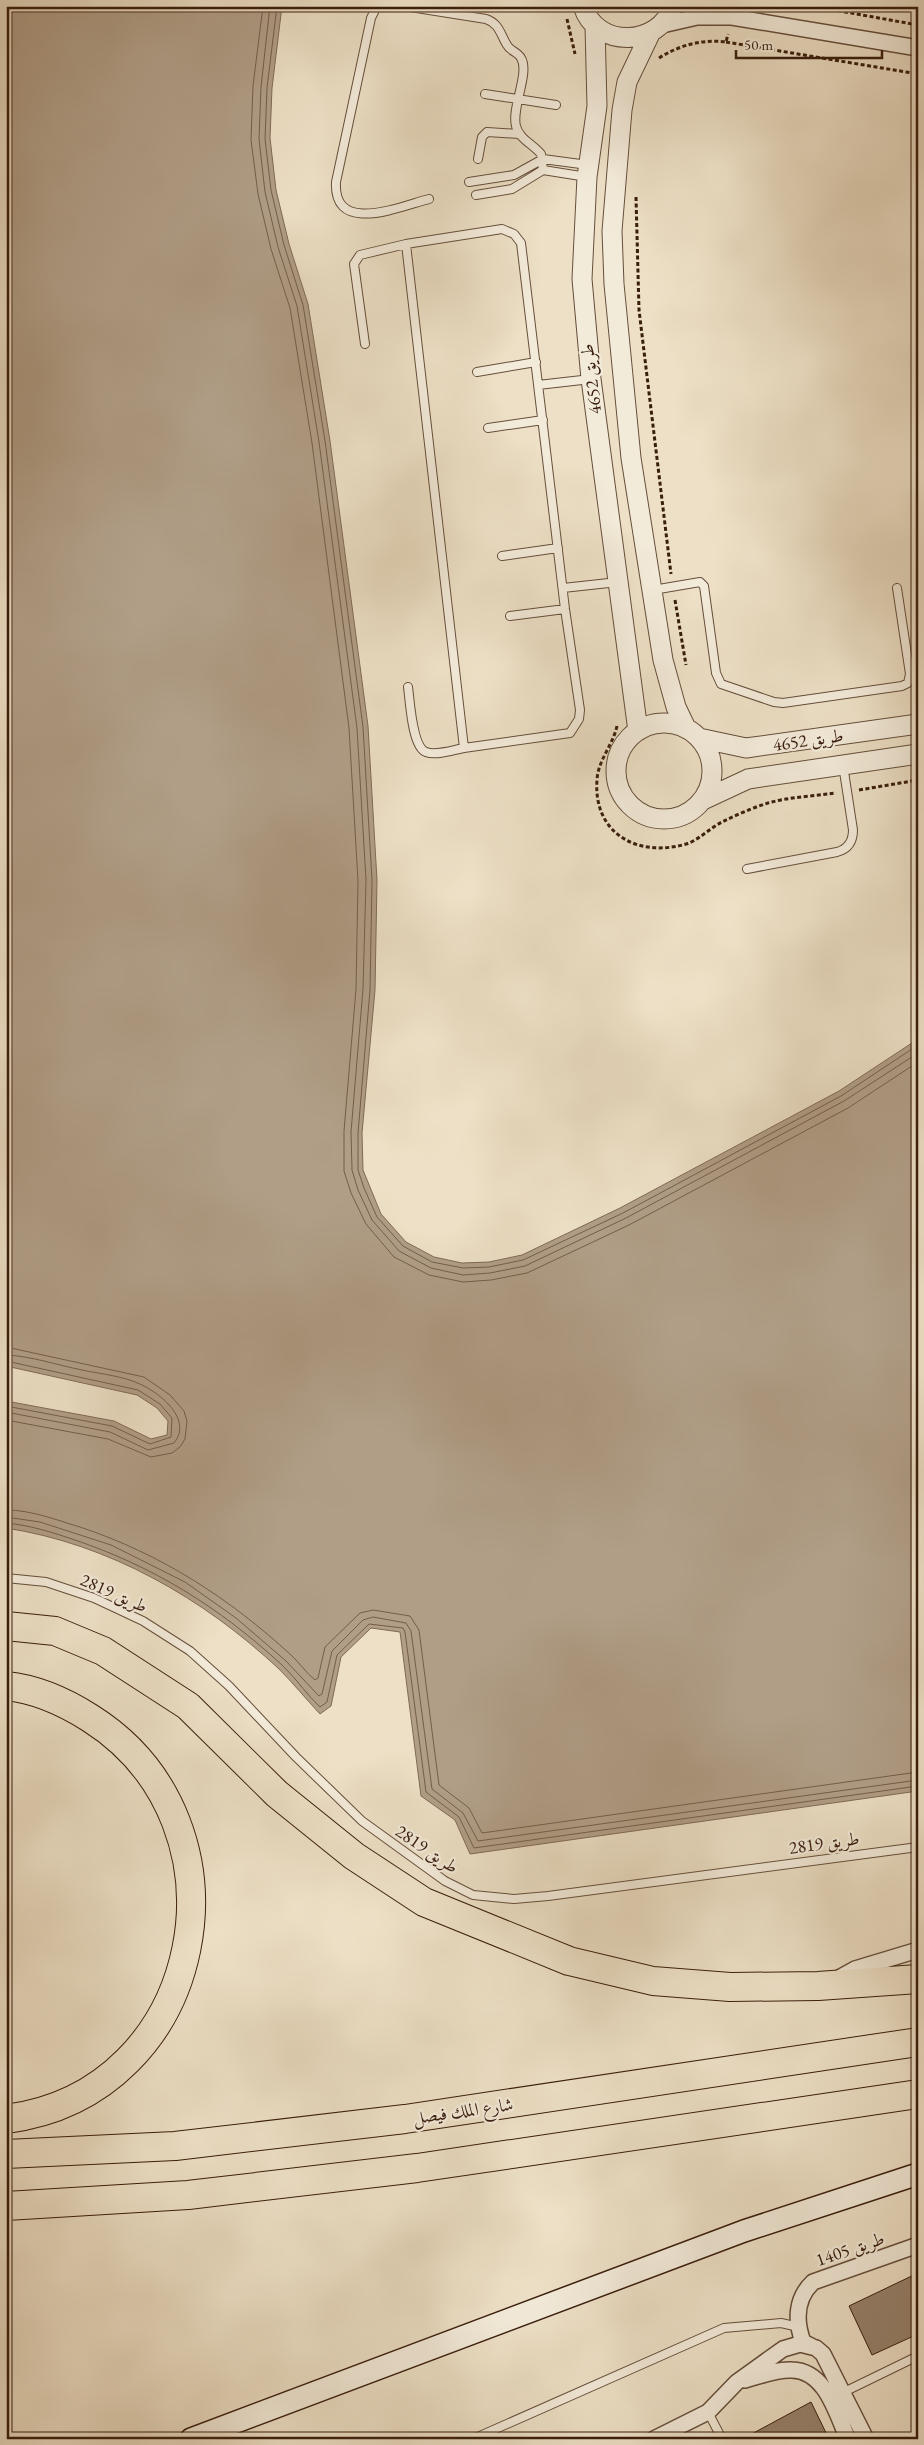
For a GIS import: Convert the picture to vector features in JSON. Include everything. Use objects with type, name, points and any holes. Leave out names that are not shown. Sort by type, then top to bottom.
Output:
[{"type":"highway","points":[[6,1626],[55,1631],[103,1651],[188,1706],[277,1794],[354,1856],[424,1902],[569,1961],[653,1981],[730,1987],[826,1985],[918,1979]]},
{"type":"highway","points":[[6,1686],[19,1687],[66,1703],[109,1730],[144,1766],[172,1810],[188,1860],[192,1913],[184,1965],[163,2016],[128,2061],[84,2095],[32,2116],[6,2119]]},
{"type":"highway","name":"شارع الملك فيصل","points":[[6,2154],[175,2146],[405,2119],[918,2042]]},
{"type":"highway","points":[[6,2206],[188,2196],[417,2168],[918,2094]]},
{"type":"main road","points":[[192,2439],[744,2231],[918,2174]]},
{"type":"street","points":[[583,6],[595,26],[612,36],[631,39],[656,29],[697,17],[732,17],[918,48]]},
{"type":"street","name":"طريق 4652","points":[[673,6],[656,29],[627,82],[622,110],[612,231],[614,284],[631,458],[663,660],[676,707],[692,733],[746,748],[918,724]]},
{"type":"street","points":[[707,6],[732,17]]},
{"type":"street","name":"طريق 4652","points":[[595,26],[597,106],[588,171],[582,279],[590,379],[638,730]]},
{"type":"street","points":[[671,723],[692,733],[708,752],[712,766],[711,783],[703,800],[689,812],[672,819],[656,819],[636,811],[624,800],[619,790],[616,773],[617,760],[624,744],[638,730],[654,724],[671,723]]},
{"type":"street","name":"طريق 4652","points":[[703,800],[748,779],[918,754]]},
{"type":"street","points":[[826,1985],[855,1969],[881,1963],[918,1950]]},
{"type":"street","name":"طريق 1405","points":[[799,2327],[799,2305],[804,2291],[814,2282],[918,2245]]},
{"type":"street","points":[[799,2327],[803,2342],[816,2348],[827,2362],[866,2439]]},
{"type":"street","points":[[654,2439],[708,2412],[737,2382],[791,2345],[800,2344],[816,2348]]},
{"type":"street","points":[[737,2382],[783,2370],[792,2370],[809,2375],[823,2386],[848,2439]]},
{"type":"lane","points":[[378,6],[371,18],[346,134],[336,182],[337,197],[346,209],[360,215],[429,199]]},
{"type":"lane","points":[[404,6],[486,19],[494,23],[506,44],[519,55],[523,63],[515,121],[519,134],[537,150],[542,159],[543,170]]},
{"type":"lane","points":[[485,94],[556,105]]},
{"type":"lane","points":[[478,159],[482,138],[486,132],[519,134]]},
{"type":"lane","points":[[469,182],[514,175],[542,159],[588,171]]},
{"type":"lane","points":[[476,195],[512,189],[543,170],[588,171]]},
{"type":"lane","points":[[365,344],[354,264],[360,256],[406,244],[502,229],[514,234],[520,244],[565,609],[580,710],[575,727],[570,733],[429,753],[420,749],[416,741],[408,686]]},
{"type":"lane","points":[[406,244],[464,748]]},
{"type":"lane","points":[[477,372],[536,362]]},
{"type":"lane","points":[[538,385],[590,379]]},
{"type":"lane","points":[[488,428],[542,420]]},
{"type":"lane","points":[[502,556],[558,548]]},
{"type":"lane","points":[[653,590],[695,581],[700,582],[704,586],[716,672],[722,684],[774,702],[783,703],[902,686],[908,683],[910,674],[897,588]]},
{"type":"lane","points":[[563,588],[619,582]]},
{"type":"lane","points":[[510,616],[565,609]]},
{"type":"lane","points":[[747,869],[837,852],[846,848],[852,840],[854,830],[843,765]]},
{"type":"lane","name":"طريق 2819","points":[[6,1578],[46,1582],[94,1598],[143,1621],[190,1651],[229,1686],[296,1757],[362,1821],[445,1881],[472,1895],[514,1899],[548,1896],[918,1847]]},
{"type":"lane","points":[[473,2439],[724,2328],[781,2323],[799,2327]]},
{"type":"lane","points":[[842,2393],[918,2356]]},
{"type":"lane","points":[[708,2412],[722,2439]]},
{"type":"path","points":[[812,6],[918,25]]},
{"type":"path","points":[[726,42],[732,17]]},
{"type":"path","points":[[656,65],[660,58],[685,44],[711,40],[918,74]]},
{"type":"path","points":[[636,193],[639,310],[672,585],[686,667]]},
{"type":"water","points":[[6,6],[282,6],[272,88],[270,138],[276,190],[289,244],[308,304],[330,441],[368,726],[377,880],[375,990],[362,1133],[363,1170],[381,1214],[406,1242],[434,1257],[462,1263],[489,1262],[522,1255],[620,1208],[839,1091],[918,1039],[918,1791],[470,1854],[455,1820],[421,1796],[400,1632],[371,1628],[341,1657],[331,1706],[320,1714],[279,1669],[250,1643],[186,1597],[118,1561],[44,1536],[6,1528],[6,1401],[114,1421],[151,1439],[167,1435],[168,1421],[157,1408],[137,1395],[6,1366]]},
{"type":"building","points":[[918,2273],[918,2334],[872,2355],[849,2306]]},
{"type":"building","points":[[811,2402],[829,2439],[750,2439],[748,2436]]}]
